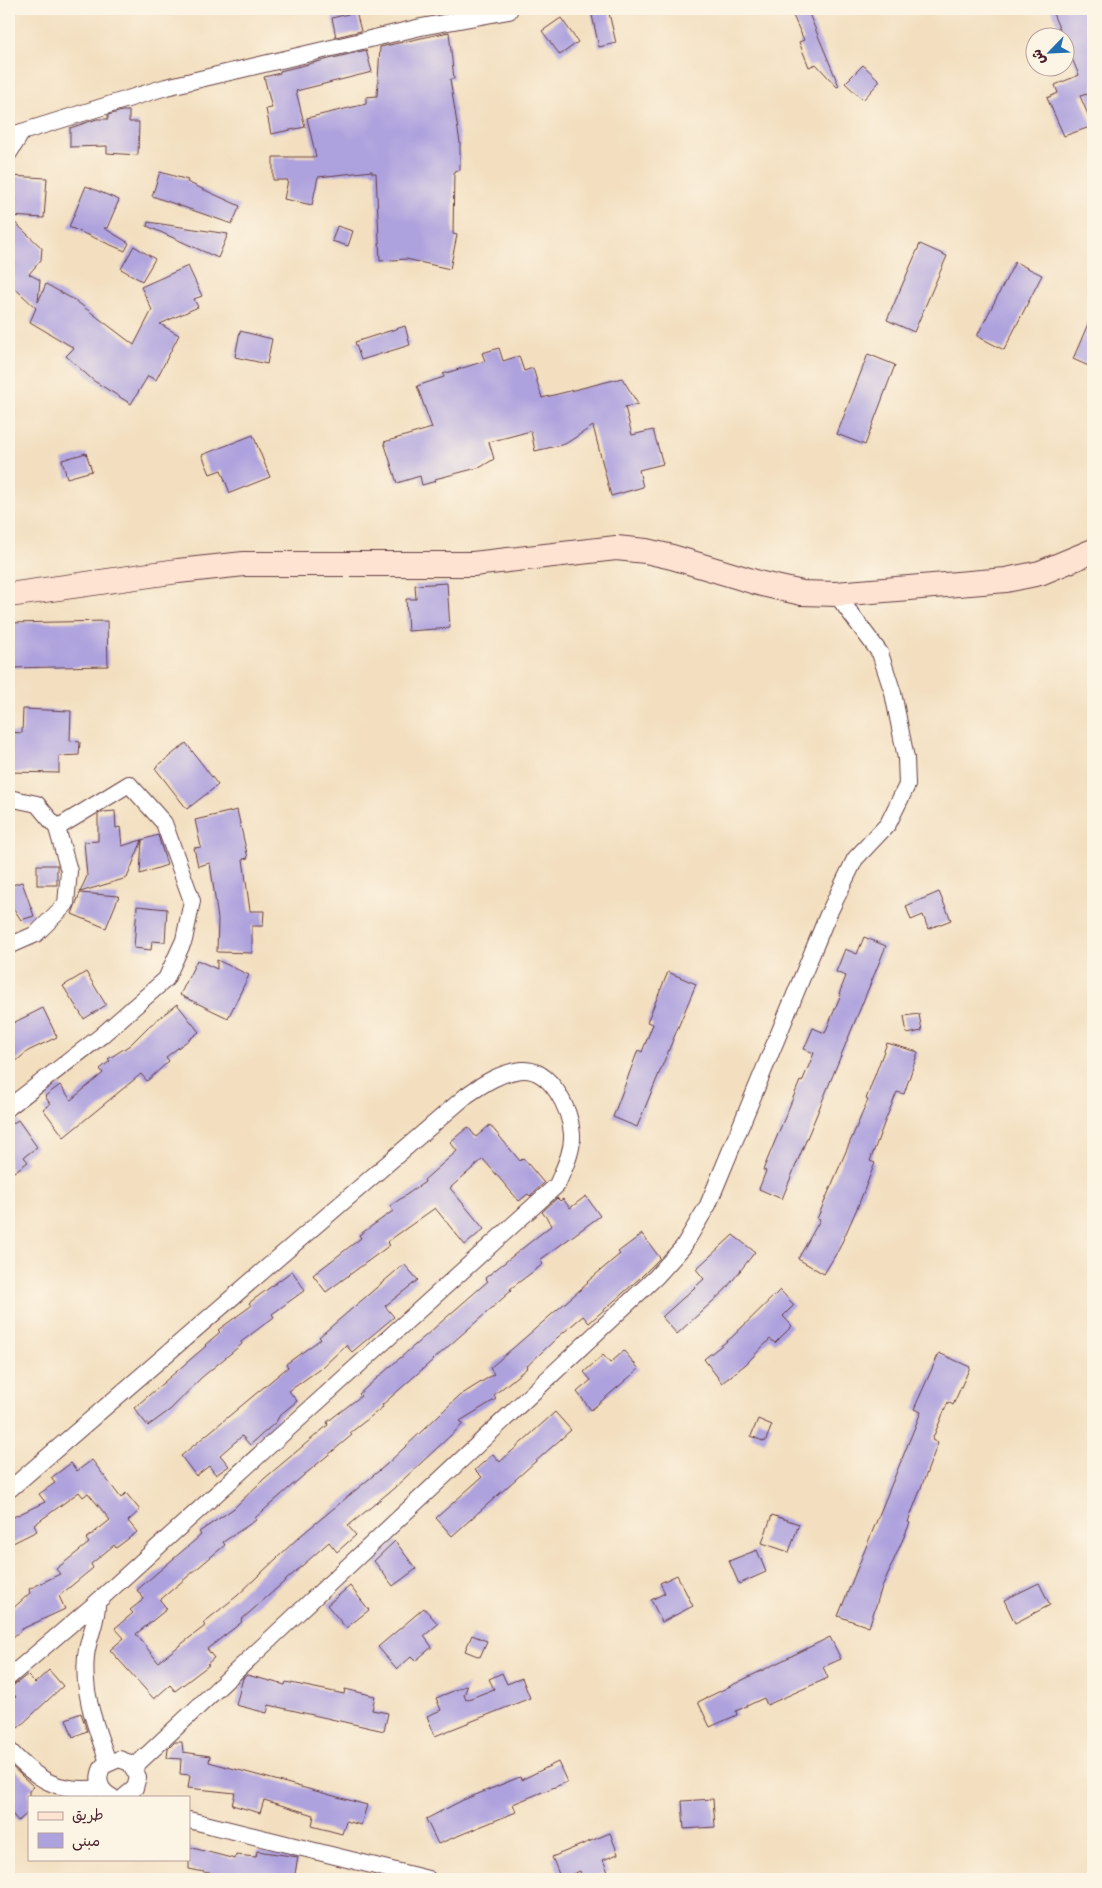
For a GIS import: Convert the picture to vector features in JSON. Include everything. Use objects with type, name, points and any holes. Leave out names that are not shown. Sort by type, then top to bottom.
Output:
[{"type":"main road","points":[[9,595],[178,571],[244,564],[473,564],[616,548],[646,551],[672,557],[762,584],[802,593],[836,594],[1006,580],[1040,573],[1093,551]]},
{"type":"street","points":[[9,153],[15,134],[166,87],[421,27],[509,11],[509,9]]},
{"type":"street","points":[[134,1767],[656,1277],[683,1247],[708,1205],[831,909],[855,860],[888,824],[907,785],[906,758],[893,693],[880,653],[836,594]]},
{"type":"street","points":[[9,1107],[101,1036],[166,979],[184,940],[192,901],[164,823],[129,784],[57,828]]},
{"type":"street","points":[[9,798],[37,804],[57,828],[69,871],[66,904],[36,934],[9,946]]},
{"type":"street","points":[[9,1490],[467,1096],[486,1082],[523,1070],[541,1074],[556,1090],[566,1110],[572,1134],[569,1157],[558,1185],[97,1602],[9,1677]]},
{"type":"street","points":[[97,1602],[97,1616],[87,1653],[85,1685],[108,1762],[99,1777],[107,1792]]},
{"type":"street","points":[[9,1750],[32,1774],[44,1781],[68,1788],[107,1792]]},
{"type":"street","points":[[108,1762],[124,1760],[134,1767],[137,1783],[131,1795]]},
{"type":"street","points":[[190,1820],[428,1879]]},
{"type":"building","points":[[608,9],[616,43],[599,47],[591,11]]},
{"type":"building","points":[[790,9],[807,9],[839,86],[837,87],[816,64],[809,67],[799,42],[804,40]]},
{"type":"building","points":[[1051,9],[1093,9],[1093,108],[1087,94],[1080,96],[1093,126],[1064,136],[1047,98],[1058,93],[1055,85],[1079,75],[1074,63],[1074,28],[1059,28]]},
{"type":"building","points":[[356,12],[361,31],[336,37],[332,18]]},
{"type":"building","points":[[561,18],[578,42],[560,55],[542,31]]},
{"type":"building","points":[[449,32],[454,79],[450,79],[460,143],[460,170],[454,171],[453,234],[457,235],[450,269],[406,259],[380,261],[376,173],[372,173],[372,171],[318,177],[312,205],[284,199],[288,180],[273,180],[273,157],[316,157],[307,118],[366,104],[366,97],[377,96],[380,47]]},
{"type":"building","points":[[366,50],[372,72],[296,91],[305,127],[271,134],[266,109],[272,108],[264,77],[280,73],[280,71]]},
{"type":"building","points":[[863,65],[880,81],[863,100],[845,83]]},
{"type":"building","points":[[129,111],[129,122],[139,122],[138,155],[107,153],[107,146],[70,147],[70,128],[97,119],[108,119],[108,115]]},
{"type":"building","points":[[160,172],[188,180],[187,182],[240,206],[232,224],[152,196]]},
{"type":"building","points":[[10,176],[47,178],[44,218],[9,216]]},
{"type":"building","points":[[86,186],[119,200],[107,228],[104,228],[129,243],[125,251],[69,227]]},
{"type":"building","points":[[9,217],[42,248],[41,260],[29,274],[40,280],[38,302],[46,284],[76,301],[134,345],[152,310],[141,287],[188,266],[202,296],[194,299],[198,307],[160,324],[179,335],[156,380],[148,376],[131,404],[94,381],[66,356],[74,348],[30,322],[36,308],[9,283]]},
{"type":"building","points":[[148,222],[228,234],[218,258],[147,226]]},
{"type":"building","points":[[337,226],[353,231],[348,246],[332,241]]},
{"type":"building","points":[[920,244],[947,256],[914,332],[887,320]]},
{"type":"building","points":[[134,246],[155,259],[142,281],[121,269]]},
{"type":"building","points":[[1015,262],[1042,275],[1004,350],[977,336]]},
{"type":"building","points":[[1093,312],[1093,368],[1073,359]]},
{"type":"building","points":[[405,326],[410,345],[361,360],[355,342]]},
{"type":"building","points":[[240,331],[272,339],[267,364],[235,357]]},
{"type":"building","points":[[499,348],[503,361],[519,356],[524,371],[533,368],[542,398],[622,378],[638,404],[625,407],[632,435],[653,430],[663,464],[639,470],[643,487],[611,496],[593,426],[565,444],[535,451],[531,431],[489,442],[494,459],[481,467],[435,479],[436,481],[422,485],[420,476],[397,483],[384,442],[432,428],[417,386],[444,377],[443,374],[485,361],[482,353]]},
{"type":"building","points":[[868,354],[895,365],[865,445],[837,434]]},
{"type":"building","points":[[253,435],[270,477],[230,493],[221,470],[210,474],[202,455]]},
{"type":"building","points":[[86,453],[92,471],[67,478],[62,460]]},
{"type":"building","points":[[447,583],[450,628],[408,631],[406,599],[416,599],[415,585]]},
{"type":"building","points":[[107,621],[108,666],[9,668],[9,623]]},
{"type":"building","points":[[23,709],[71,711],[70,741],[80,742],[79,755],[59,756],[59,773],[9,772],[9,732],[22,733]]},
{"type":"building","points":[[186,743],[218,785],[187,809],[155,768]]},
{"type":"building","points":[[237,810],[248,858],[243,859],[250,911],[264,911],[263,926],[252,926],[252,953],[217,952],[218,919],[210,863],[198,866],[194,848],[201,847],[195,820]]},
{"type":"building","points":[[115,811],[116,828],[120,827],[122,846],[158,835],[167,865],[140,874],[142,840],[127,878],[80,892],[87,876],[84,842],[98,841],[98,814]]},
{"type":"building","points":[[37,865],[57,865],[57,885],[37,885]]},
{"type":"building","points":[[22,882],[34,916],[21,920],[9,901],[9,886]]},
{"type":"building","points":[[939,892],[951,920],[928,929],[923,915],[911,920],[906,906]]},
{"type":"building","points":[[80,893],[119,896],[106,928],[72,914]]},
{"type":"building","points":[[137,906],[167,909],[165,942],[152,941],[151,950],[134,948]]},
{"type":"building","points":[[864,937],[886,946],[782,1199],[759,1189],[766,1171],[763,1170],[800,1081],[802,1082],[814,1053],[804,1049],[813,1028],[825,1033],[841,994],[839,994],[846,976],[836,972],[845,949],[857,954]]},
{"type":"building","points":[[197,960],[217,969],[217,960],[249,975],[228,1018],[180,995]]},
{"type":"building","points":[[86,972],[106,1005],[84,1019],[63,986]]},
{"type":"building","points":[[668,972],[696,984],[637,1127],[613,1117],[638,1050],[642,1052],[653,1024],[647,1022]]},
{"type":"building","points":[[177,1004],[199,1032],[166,1057],[169,1061],[147,1081],[141,1074],[64,1137],[43,1109],[50,1104],[45,1096],[60,1085],[71,1100],[103,1073],[100,1069],[110,1061],[108,1059],[130,1045],[148,1027]]},
{"type":"building","points":[[43,1008],[57,1037],[28,1051],[9,1067],[9,1025]]},
{"type":"building","points":[[919,1014],[922,1031],[907,1034],[904,1016]]},
{"type":"building","points":[[887,1043],[918,1052],[904,1094],[897,1092],[885,1121],[870,1161],[875,1163],[858,1206],[839,1249],[824,1274],[798,1259],[820,1220],[817,1219],[868,1100],[866,1099]]},
{"type":"building","points":[[18,1120],[37,1147],[24,1157],[28,1162],[14,1172],[9,1168],[9,1126]]},
{"type":"building","points":[[490,1125],[520,1161],[523,1158],[544,1183],[530,1196],[528,1194],[519,1201],[483,1159],[450,1188],[484,1229],[465,1245],[435,1208],[387,1242],[390,1245],[326,1292],[313,1275],[361,1238],[359,1235],[393,1211],[390,1206],[425,1182],[424,1180],[457,1151],[450,1142],[468,1127],[476,1137]]},
{"type":"building","points":[[586,1196],[600,1216],[540,1260],[543,1264],[510,1289],[511,1291],[382,1405],[383,1407],[350,1433],[352,1435],[255,1518],[256,1520],[223,1542],[225,1545],[160,1600],[167,1609],[136,1634],[158,1662],[205,1626],[203,1623],[237,1596],[299,1537],[386,1465],[459,1396],[494,1374],[490,1368],[620,1254],[618,1252],[642,1234],[660,1258],[589,1323],[583,1316],[558,1337],[527,1368],[494,1395],[496,1399],[460,1421],[463,1424],[393,1489],[348,1526],[356,1535],[337,1552],[329,1542],[241,1620],[242,1622],[207,1649],[214,1658],[207,1664],[209,1665],[175,1691],[170,1685],[154,1699],[110,1650],[124,1638],[115,1628],[133,1613],[130,1610],[144,1599],[137,1590],[201,1535],[199,1532],[233,1509],[265,1478],[328,1425],[327,1422],[361,1396],[359,1394],[488,1281],[485,1278],[552,1225],[542,1212],[557,1198],[560,1201],[563,1199],[570,1208]]},
{"type":"building","points":[[733,1235],[755,1252],[725,1290],[677,1334],[662,1317],[704,1279],[696,1269]]},
{"type":"building","points":[[404,1264],[418,1280],[385,1306],[394,1317],[352,1352],[346,1345],[324,1366],[289,1391],[297,1401],[280,1415],[276,1422],[250,1445],[242,1436],[220,1455],[229,1466],[216,1475],[209,1466],[196,1476],[181,1456],[288,1367],[286,1364],[321,1339],[319,1337]]},
{"type":"building","points":[[292,1271],[305,1290],[272,1314],[274,1317],[241,1342],[242,1344],[201,1378],[171,1409],[148,1426],[134,1408],[206,1346],[220,1332],[218,1330],[251,1306],[249,1303]]},
{"type":"building","points":[[780,1290],[794,1305],[783,1316],[792,1326],[775,1343],[770,1339],[746,1364],[722,1383],[704,1359],[731,1338]]},
{"type":"building","points":[[624,1351],[639,1369],[591,1410],[577,1392],[591,1380],[584,1372],[603,1355],[610,1363]]},
{"type":"building","points":[[939,1353],[970,1367],[953,1405],[948,1402],[932,1440],[938,1443],[908,1522],[910,1523],[882,1587],[869,1627],[838,1616],[921,1412],[914,1409]]},
{"type":"building","points":[[555,1412],[571,1430],[452,1536],[436,1518],[482,1477],[475,1470],[493,1454],[500,1462]]},
{"type":"building","points":[[758,1419],[772,1425],[765,1442],[751,1436]]},
{"type":"building","points":[[92,1460],[121,1498],[126,1493],[140,1510],[128,1521],[137,1532],[116,1548],[114,1545],[91,1564],[93,1568],[59,1596],[65,1609],[22,1629],[9,1641],[9,1612],[30,1593],[29,1589],[60,1574],[56,1569],[89,1543],[86,1539],[110,1520],[88,1493],[83,1497],[79,1492],[34,1525],[37,1531],[9,1545],[9,1519],[45,1502],[39,1494],[55,1483],[51,1478],[71,1463],[77,1471]]},
{"type":"building","points":[[772,1515],[799,1524],[789,1552],[762,1543]]},
{"type":"building","points":[[395,1541],[416,1569],[393,1586],[374,1561]]},
{"type":"building","points":[[757,1550],[766,1572],[739,1584],[729,1561]]},
{"type":"building","points":[[677,1575],[693,1606],[662,1622],[651,1600],[665,1593],[660,1583]]},
{"type":"building","points":[[1039,1583],[1050,1605],[1015,1623],[1004,1600]]},
{"type":"building","points":[[350,1586],[369,1610],[346,1628],[327,1605]]},
{"type":"building","points":[[424,1608],[438,1624],[424,1636],[432,1647],[415,1661],[411,1657],[397,1669],[378,1647]]},
{"type":"building","points":[[472,1635],[487,1641],[480,1657],[465,1651]]},
{"type":"building","points":[[830,1637],[841,1659],[823,1667],[828,1678],[767,1705],[764,1698],[736,1711],[737,1715],[710,1727],[698,1702]]},
{"type":"building","points":[[49,1670],[63,1686],[18,1728],[9,1718],[9,1704],[16,1697],[9,1689],[27,1675],[35,1683]]},
{"type":"building","points":[[502,1673],[507,1684],[522,1678],[530,1698],[435,1736],[427,1716],[441,1710],[436,1698],[468,1685],[464,1695],[466,1700],[494,1689],[489,1679]]},
{"type":"building","points":[[247,1675],[285,1685],[286,1682],[344,1694],[345,1689],[375,1696],[372,1710],[388,1713],[384,1731],[269,1705],[267,1713],[236,1705],[243,1678]]},
{"type":"building","points":[[81,1713],[87,1731],[73,1737],[66,1719]]},
{"type":"building","points":[[175,1742],[182,1742],[183,1752],[210,1756],[209,1762],[367,1805],[361,1825],[346,1821],[342,1834],[312,1826],[314,1815],[264,1800],[260,1813],[232,1805],[235,1793],[188,1788],[190,1775],[180,1774],[181,1759],[167,1758],[168,1749]]},
{"type":"building","points":[[558,1762],[567,1782],[513,1804],[516,1812],[438,1844],[426,1819],[463,1800],[520,1777],[521,1780]]},
{"type":"building","points":[[9,1764],[34,1787],[29,1791],[28,1813],[18,1821],[9,1810]]},
{"type":"building","points":[[713,1799],[715,1827],[684,1829],[682,1801]]},
{"type":"building","points":[[610,1833],[618,1854],[603,1860],[608,1872],[590,1879],[583,1879],[580,1871],[561,1879],[552,1857]]},
{"type":"building","points":[[190,1847],[235,1859],[236,1855],[256,1857],[257,1851],[298,1857],[294,1879],[240,1879],[189,1869]]}]
